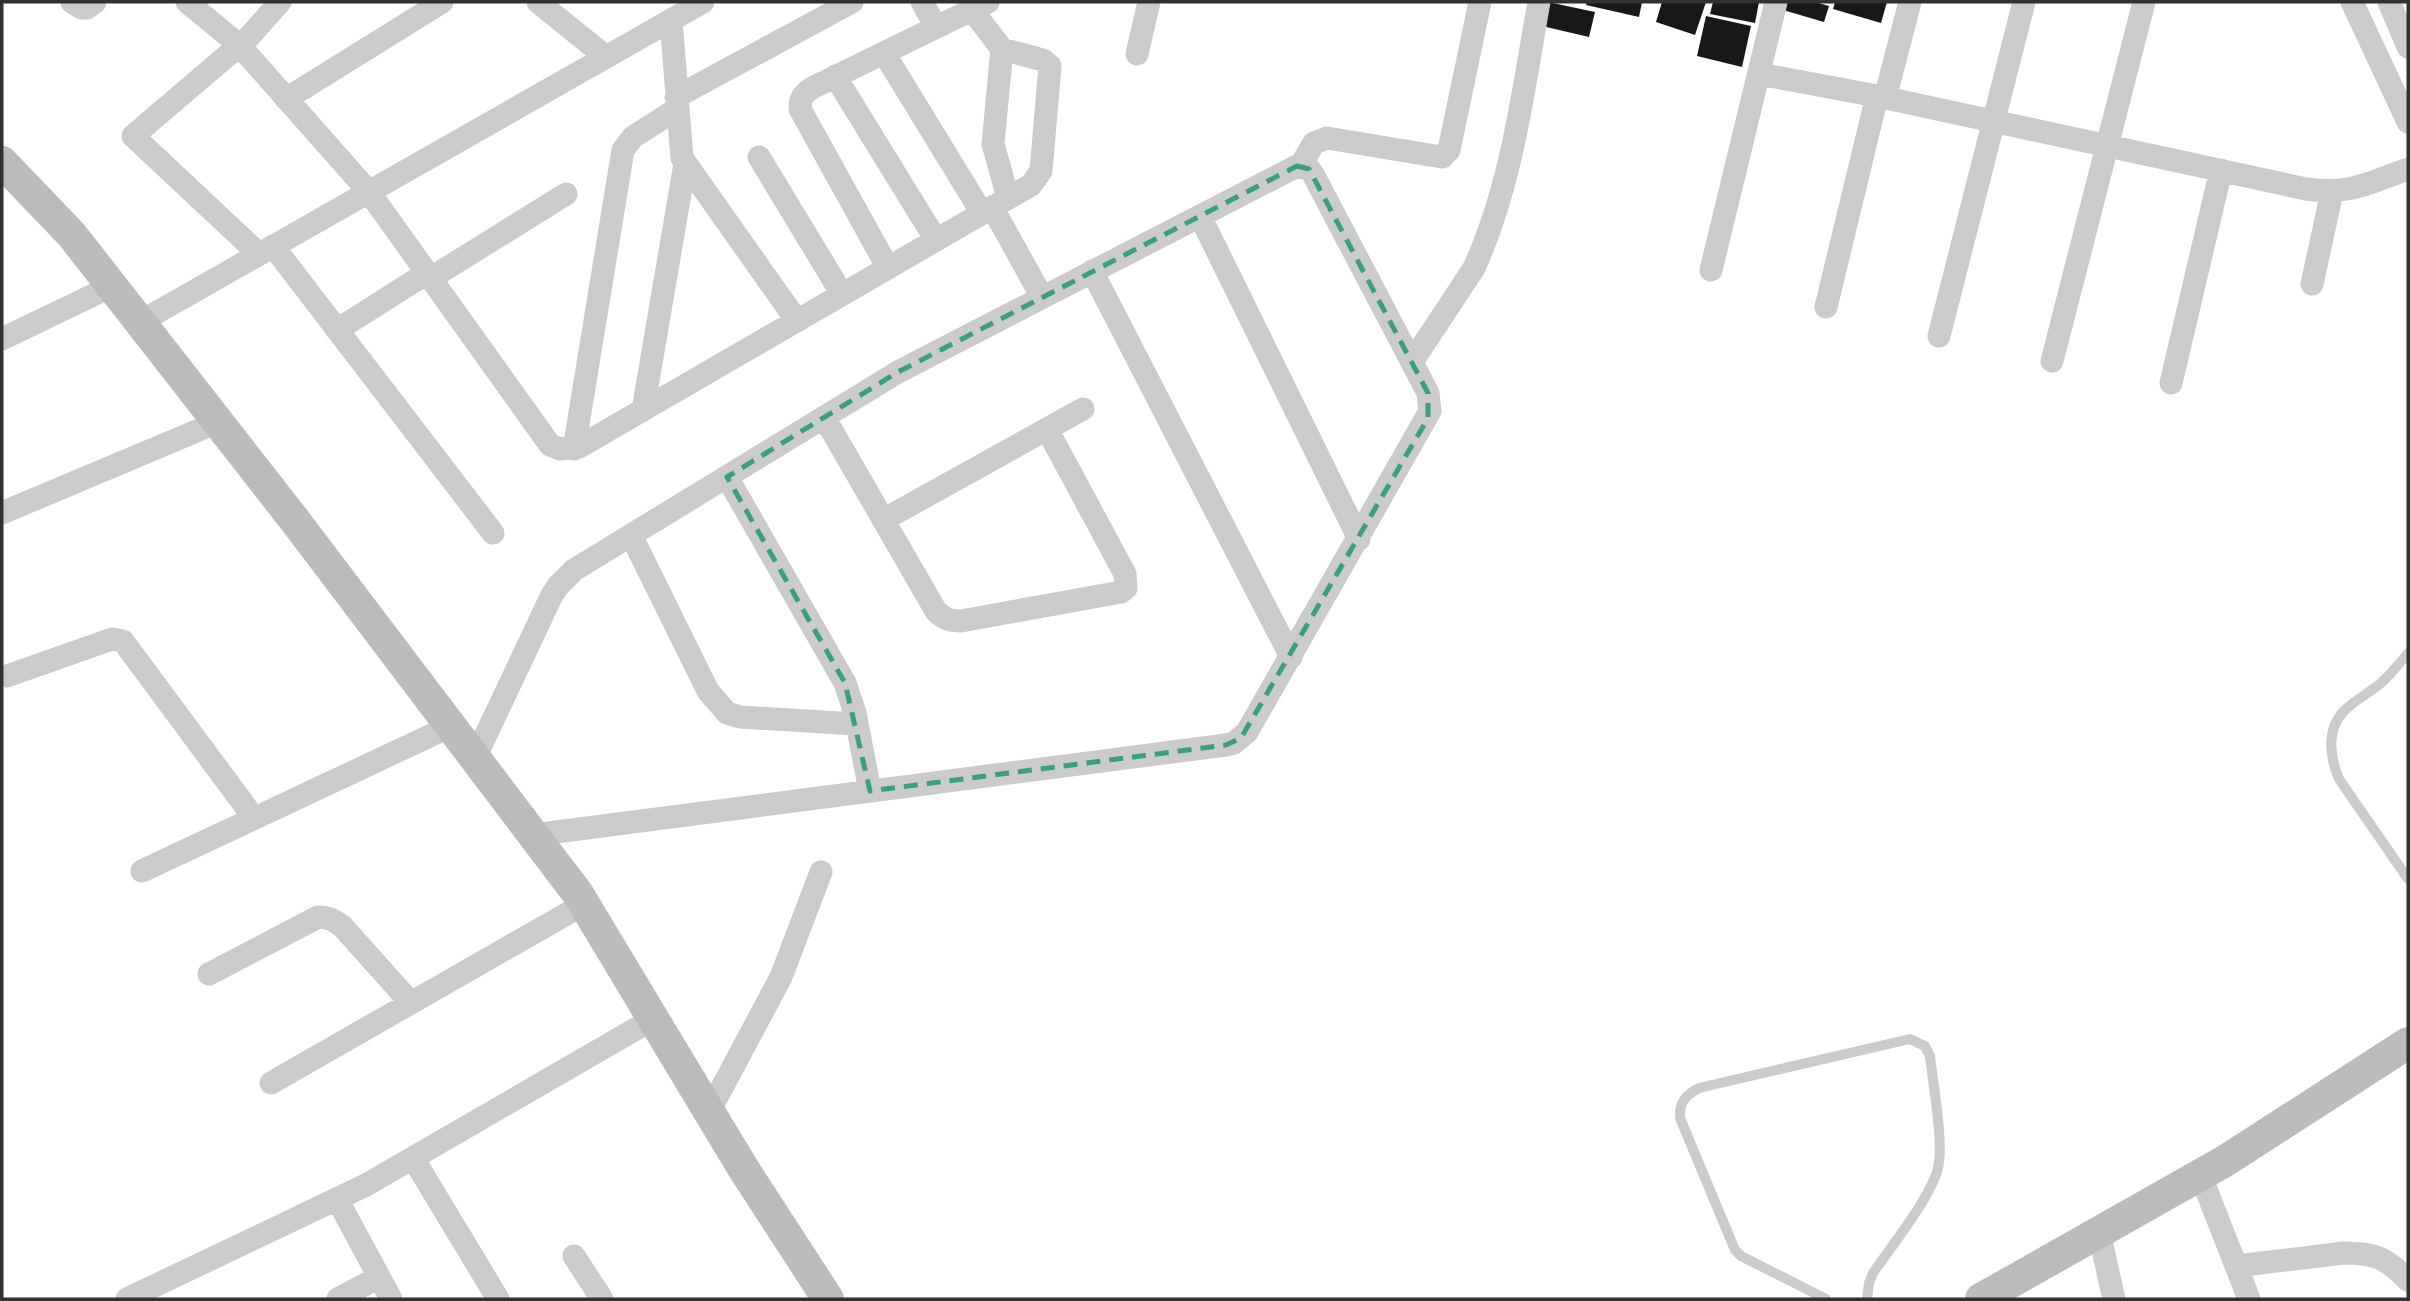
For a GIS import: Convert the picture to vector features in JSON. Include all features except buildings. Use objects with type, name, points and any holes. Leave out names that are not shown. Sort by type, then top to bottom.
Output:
[{"type":"street","points":[[72,2],[81,8],[87,8],[95,2]]},
{"type":"street","points":[[187,2],[239,46],[369,192],[551,445],[560,449],[574,449],[1031,185],[1041,171],[1051,70],[1043,60],[1002,49]]},
{"type":"street","points":[[280,2],[249,37],[133,136],[266,250],[337,330],[492,533]]},
{"type":"street","points":[[286,99],[442,2]]},
{"type":"street","points":[[538,2],[606,57]]},
{"type":"street","points":[[140,322],[606,57],[675,13],[703,2]]},
{"type":"street","points":[[574,449],[623,150],[633,137],[677,103],[852,2]]},
{"type":"street","points":[[922,2],[936,27]]},
{"type":"street","points":[[1138,54],[1149,2]]},
{"type":"street","points":[[475,758],[558,586],[574,570],[898,372],[1300,166],[1314,143],[1327,138],[1441,157],[1446,155],[1480,2]]},
{"type":"street","points":[[1412,362],[1474,268],[1481,253],[1508,170],[1539,2]]},
{"type":"street","points":[[1711,270],[1776,2]]},
{"type":"street","points":[[1826,307],[1881,97],[1910,2]]},
{"type":"street","points":[[1939,337],[2024,2]]},
{"type":"street","points":[[2052,361],[2144,2]]},
{"type":"street","points":[[2352,2],[2408,122]]},
{"type":"street","points":[[2389,2],[2408,47]]},
{"type":"street","points":[[888,268],[800,109],[800,99],[805,92],[835,76],[980,6],[1002,49],[993,144],[994,206]]},
{"type":"street","points":[[675,13],[680,151],[685,164],[797,321]]},
{"type":"street","points":[[884,53],[994,206],[1042,297]]},
{"type":"street","points":[[1759,74],[1881,97],[2306,189],[2349,191],[2408,169]]},
{"type":"street","points":[[835,76],[936,240]]},
{"type":"street","points":[[759,158],[842,294]]},
{"type":"street","points":[[2,162],[72,235],[451,726],[584,904],[709,1112],[828,1299]]},
{"type":"street","points":[[643,410],[685,164]]},
{"type":"street","points":[[533,835],[1234,743],[1247,732],[1430,411],[1428,393],[1313,174],[1300,166]]},
{"type":"street","points":[[2171,383],[2221,170]]},
{"type":"street","points":[[2312,285],[2332,192]]},
{"type":"street","points":[[337,330],[566,194]]},
{"type":"street","points":[[1200,216],[1359,539]]},
{"type":"street","points":[[1092,271],[1291,657]]},
{"type":"street","points":[[2,339],[112,286]]},
{"type":"street","points":[[883,520],[1083,409]]},
{"type":"street","points":[[824,417],[936,611],[952,621],[1121,592],[1125,588],[1125,575],[1047,429]]},
{"type":"street","points":[[2,513],[218,422]]},
{"type":"street","points":[[727,477],[845,683],[857,724],[870,791]]},
{"type":"street","points":[[631,535],[708,691],[727,713],[740,717],[857,724]]},
{"type":"street","points":[[7,676],[112,639],[123,640],[254,818]]},
{"type":"street","points":[[142,871],[451,726]]},
{"type":"street","points":[[709,1112],[781,977],[821,872]]},
{"type":"street","points":[[271,1083],[584,904]]},
{"type":"street","points":[[209,974],[318,918],[334,919],[411,1003]]},
{"type":"street","points":[[127,1299],[337,1199],[653,1019]]},
{"type":"street","points":[[1981,1299],[2403,1055]]},
{"type":"street","points":[[413,1158],[498,1299]]},
{"type":"street","points":[[2200,1174],[2249,1299]]},
{"type":"street","points":[[337,1199],[391,1299]]},
{"type":"street","points":[[2099,1232],[2114,1299]]},
{"type":"street","points":[[2236,1266],[2361,1253],[2389,1260],[2408,1280]]},
{"type":"street","points":[[574,1256],[602,1299]]},
{"type":"street","points":[[338,1299],[379,1277]]},
{"type":"lane","points":[[2408,653],[2381,683],[2343,712],[2333,727],[2330,747],[2339,779],[2408,879]]},
{"type":"lane","points":[[1826,1299],[1741,1256],[1735,1250],[1680,1118],[1680,1109],[1688,1093],[1699,1088],[1910,1039],[1925,1046],[1930,1056],[1940,1149],[1938,1166],[1933,1183],[1873,1273],[1867,1299]]},
{"type":"highlighted area","points":[[1297,166],[1309,169],[1428,393],[1428,418],[1241,738],[1226,745],[870,791],[845,683],[727,477],[898,372]]}]
